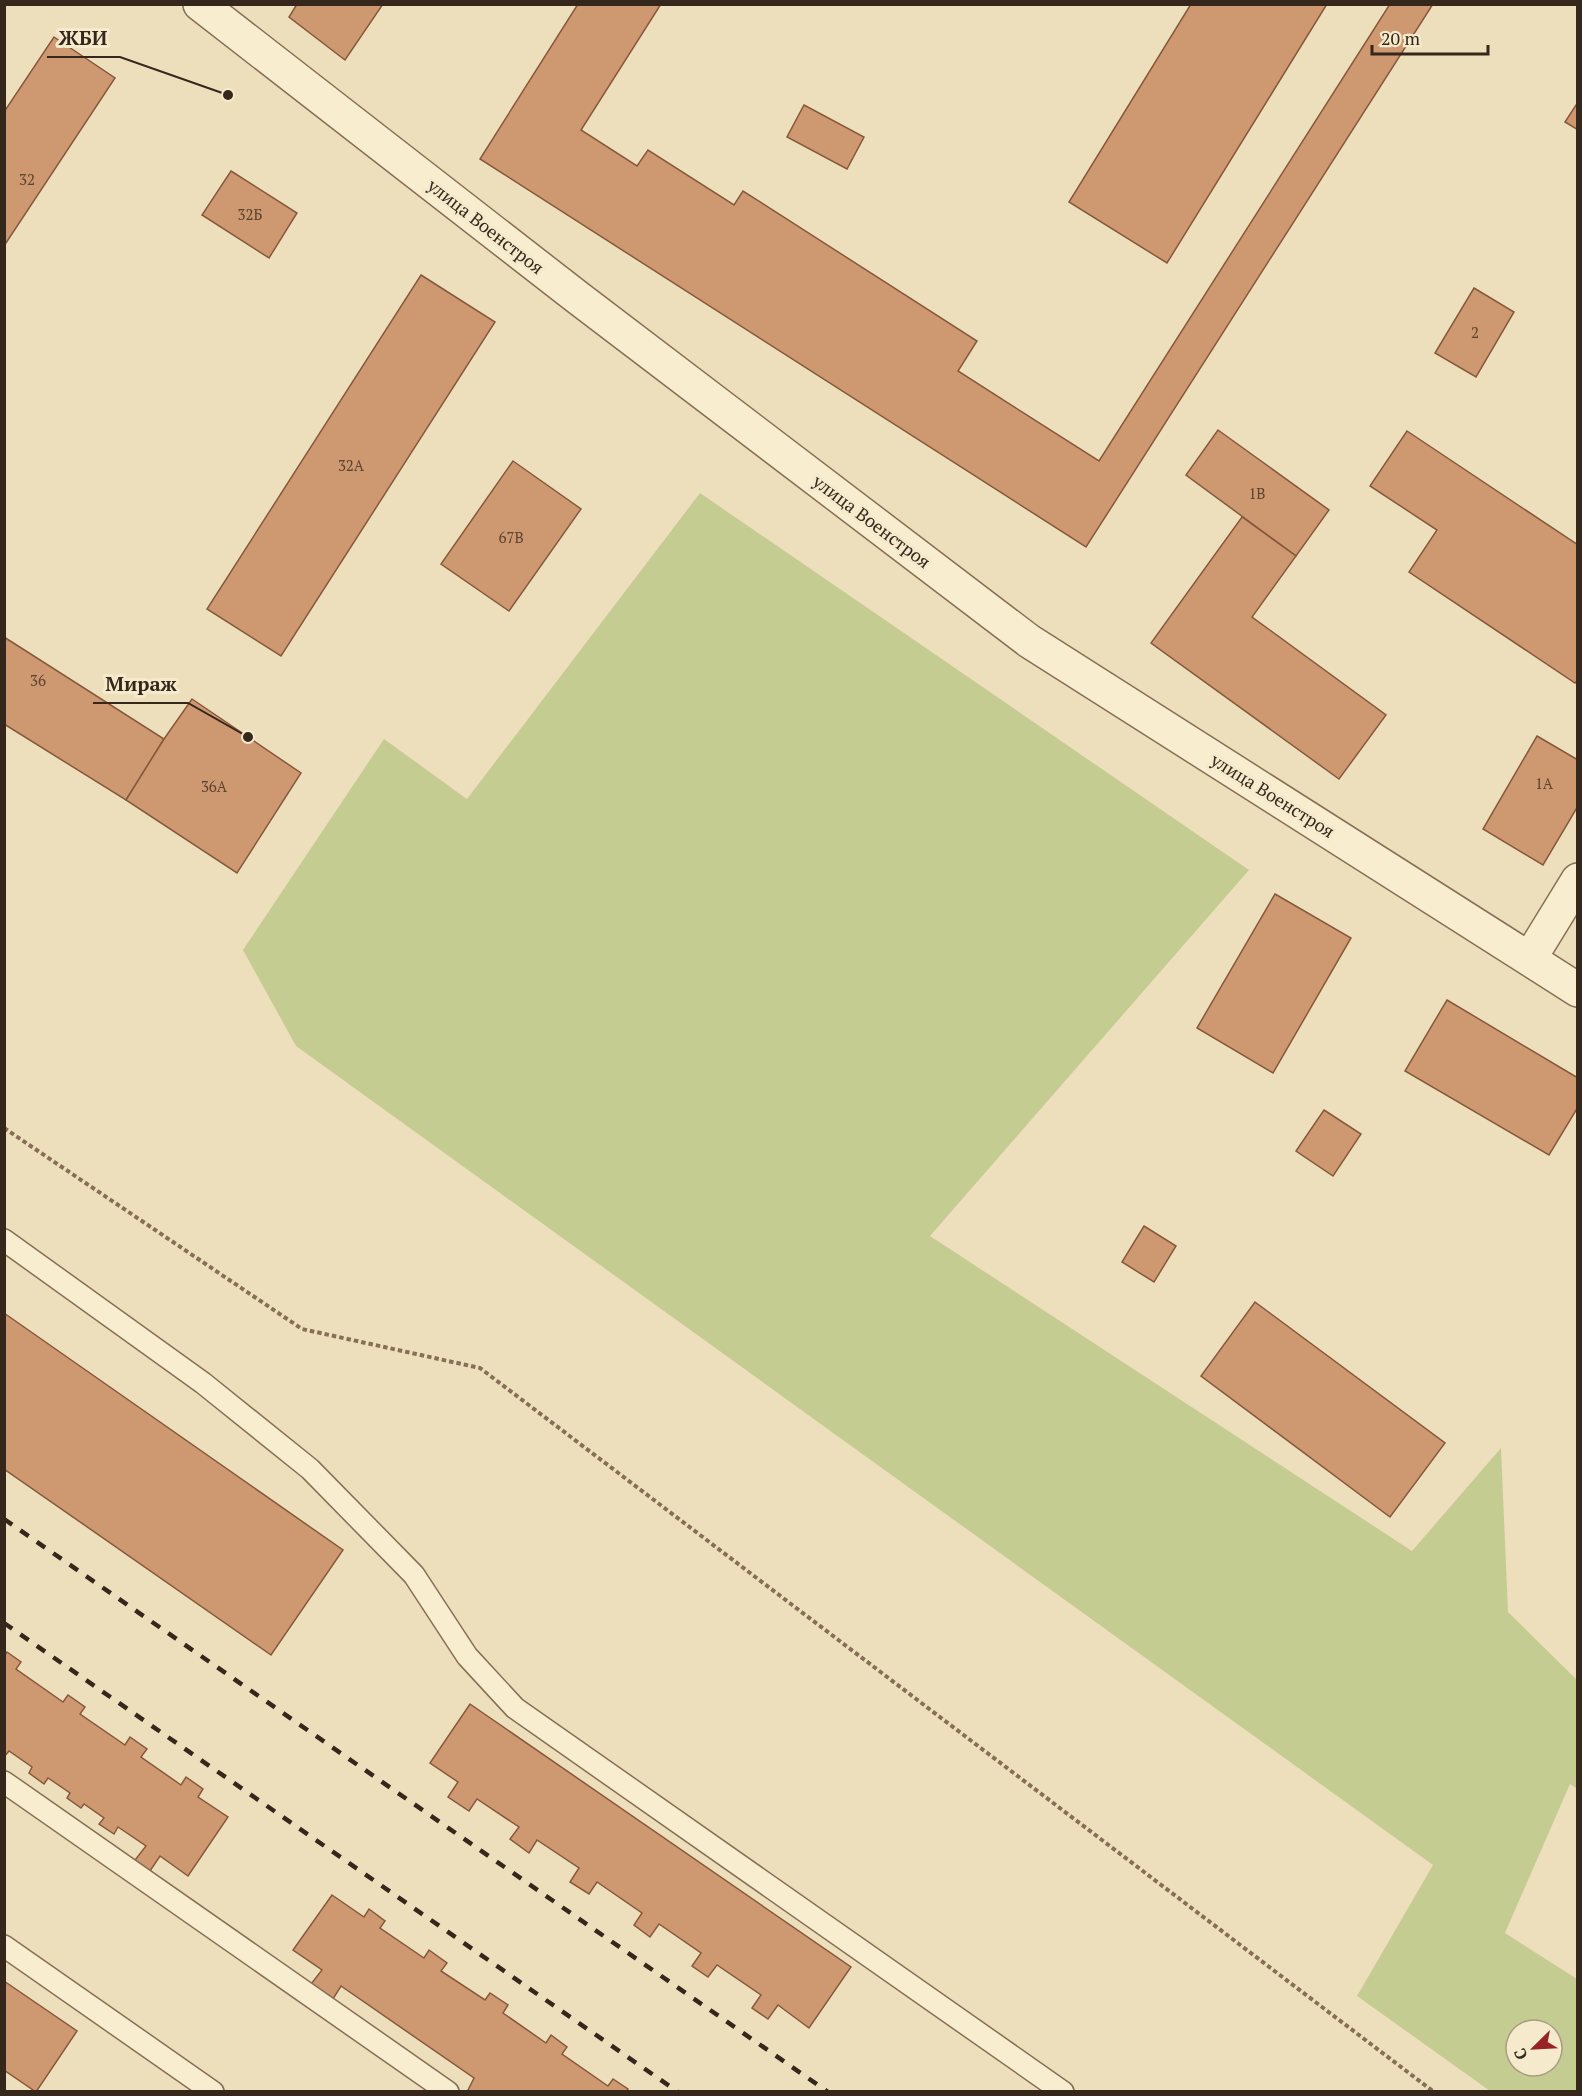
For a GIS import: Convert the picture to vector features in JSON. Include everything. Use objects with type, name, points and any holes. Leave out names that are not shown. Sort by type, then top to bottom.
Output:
[{"type":"street","name":"улица Военстроя","points":[[200,4],[577,297],[1029,640],[1578,990]]},
{"type":"street","points":[[1530,958],[1578,879]]},
{"type":"lane","points":[[4,1240],[203,1383],[310,1469],[414,1575],[467,1656],[515,1708],[1063,2091]]},
{"type":"lane","points":[[4,1782],[448,2091]]},
{"type":"lane","points":[[4,1946],[213,2091]]},
{"type":"path","points":[[4,1128],[302,1329],[480,1368],[1434,2091]]},
{"type":"green space","points":[[700,493],[1249,870],[930,1236],[1412,1551],[1501,1448],[1508,1612],[1578,1681],[1577,1789],[1570,1784],[1505,1933],[1577,1979],[1577,2091],[1490,2091],[1357,1996],[1433,1865],[296,1046],[243,950],[384,739],[467,799]]},
{"type":"building","points":[[297,4],[383,4],[345,60],[289,17]]},
{"type":"building","points":[[578,4],[661,4],[581,130],[637,166],[648,150],[734,205],[743,191],[977,341],[958,371],[1099,461],[1390,4],[1433,4],[1086,547],[480,159]]},
{"type":"building","points":[[1191,4],[1327,4],[1167,263],[1069,202]]},
{"type":"building","points":[[54,37],[115,78],[4,246],[4,112]]},
{"type":"building","points":[[1578,102],[1578,130],[1565,122]]},
{"type":"building","points":[[804,105],[864,137],[847,169],[787,137]]},
{"type":"building","points":[[231,171],[297,213],[269,258],[202,215]]},
{"type":"building","points":[[421,275],[495,322],[281,656],[207,609]]},
{"type":"building","points":[[1474,288],[1514,312],[1476,377],[1435,353]]},
{"type":"building","points":[[1218,430],[1329,510],[1296,556],[1186,475]]},
{"type":"building","points":[[1407,431],[1578,545],[1578,680],[1575,683],[1409,572],[1437,530],[1370,486]]},
{"type":"building","points":[[513,461],[581,509],[509,611],[441,564]]},
{"type":"building","points":[[1242,517],[1296,556],[1252,617],[1386,715],[1339,779],[1151,643]]},
{"type":"building","points":[[4,637],[164,739],[126,800],[4,724]]},
{"type":"building","points":[[192,699],[301,773],[237,873],[126,800]]},
{"type":"building","points":[[1537,736],[1578,760],[1578,806],[1543,865],[1483,829]]},
{"type":"building","points":[[1275,894],[1351,938],[1273,1073],[1197,1028]]},
{"type":"building","points":[[1447,1000],[1578,1078],[1578,1107],[1549,1155],[1405,1071]]},
{"type":"building","points":[[1324,1110],[1361,1134],[1333,1176],[1296,1151]]},
{"type":"building","points":[[1144,1226],[1176,1246],[1154,1282],[1122,1262]]},
{"type":"building","points":[[1255,1302],[1445,1443],[1390,1517],[1201,1376]]},
{"type":"building","points":[[4,1313],[343,1550],[271,1655],[4,1469]]},
{"type":"building","points":[[7,1652],[21,1662],[16,1669],[63,1702],[68,1695],[85,1707],[80,1714],[125,1745],[130,1737],[147,1749],[141,1757],[181,1785],[186,1777],[203,1789],[198,1797],[228,1817],[188,1876],[160,1856],[150,1871],[135,1860],[146,1846],[118,1827],[114,1834],[99,1824],[104,1818],[84,1804],[81,1808],[67,1798],[70,1793],[48,1778],[44,1784],[29,1773],[32,1767],[9,1751],[4,1757],[4,1656]]},
{"type":"building","points":[[470,1704],[851,1967],[809,2028],[778,2005],[768,2019],[752,2008],[761,1995],[717,1965],[708,1977],[692,1966],[701,1953],[659,1924],[650,1937],[634,1925],[642,1913],[597,1882],[589,1894],[570,1882],[579,1868],[537,1840],[529,1853],[510,1839],[519,1827],[477,1799],[469,1811],[448,1797],[458,1782],[430,1763]]},
{"type":"building","points":[[332,1895],[364,1917],[369,1909],[385,1921],[380,1928],[424,1958],[429,1950],[447,1963],[441,1971],[485,2000],[490,1993],[508,2005],[503,2013],[546,2043],[551,2035],[567,2047],[562,2054],[608,2086],[613,2079],[628,2089],[626,2092],[467,2092],[474,2078],[341,1986],[333,1999],[311,1984],[322,1970],[293,1950]]},
{"type":"building","points":[[4,1981],[77,2031],[36,2092],[4,2070]]},
{"type":"railway","points":[[4,1519],[828,2092]]},
{"type":"railway","points":[[4,1623],[678,2092]]},
{"type":"place","name":"ЖБИ","points":[[228,95]]},
{"type":"place","name":"Мираж","points":[[248,737]]}]
